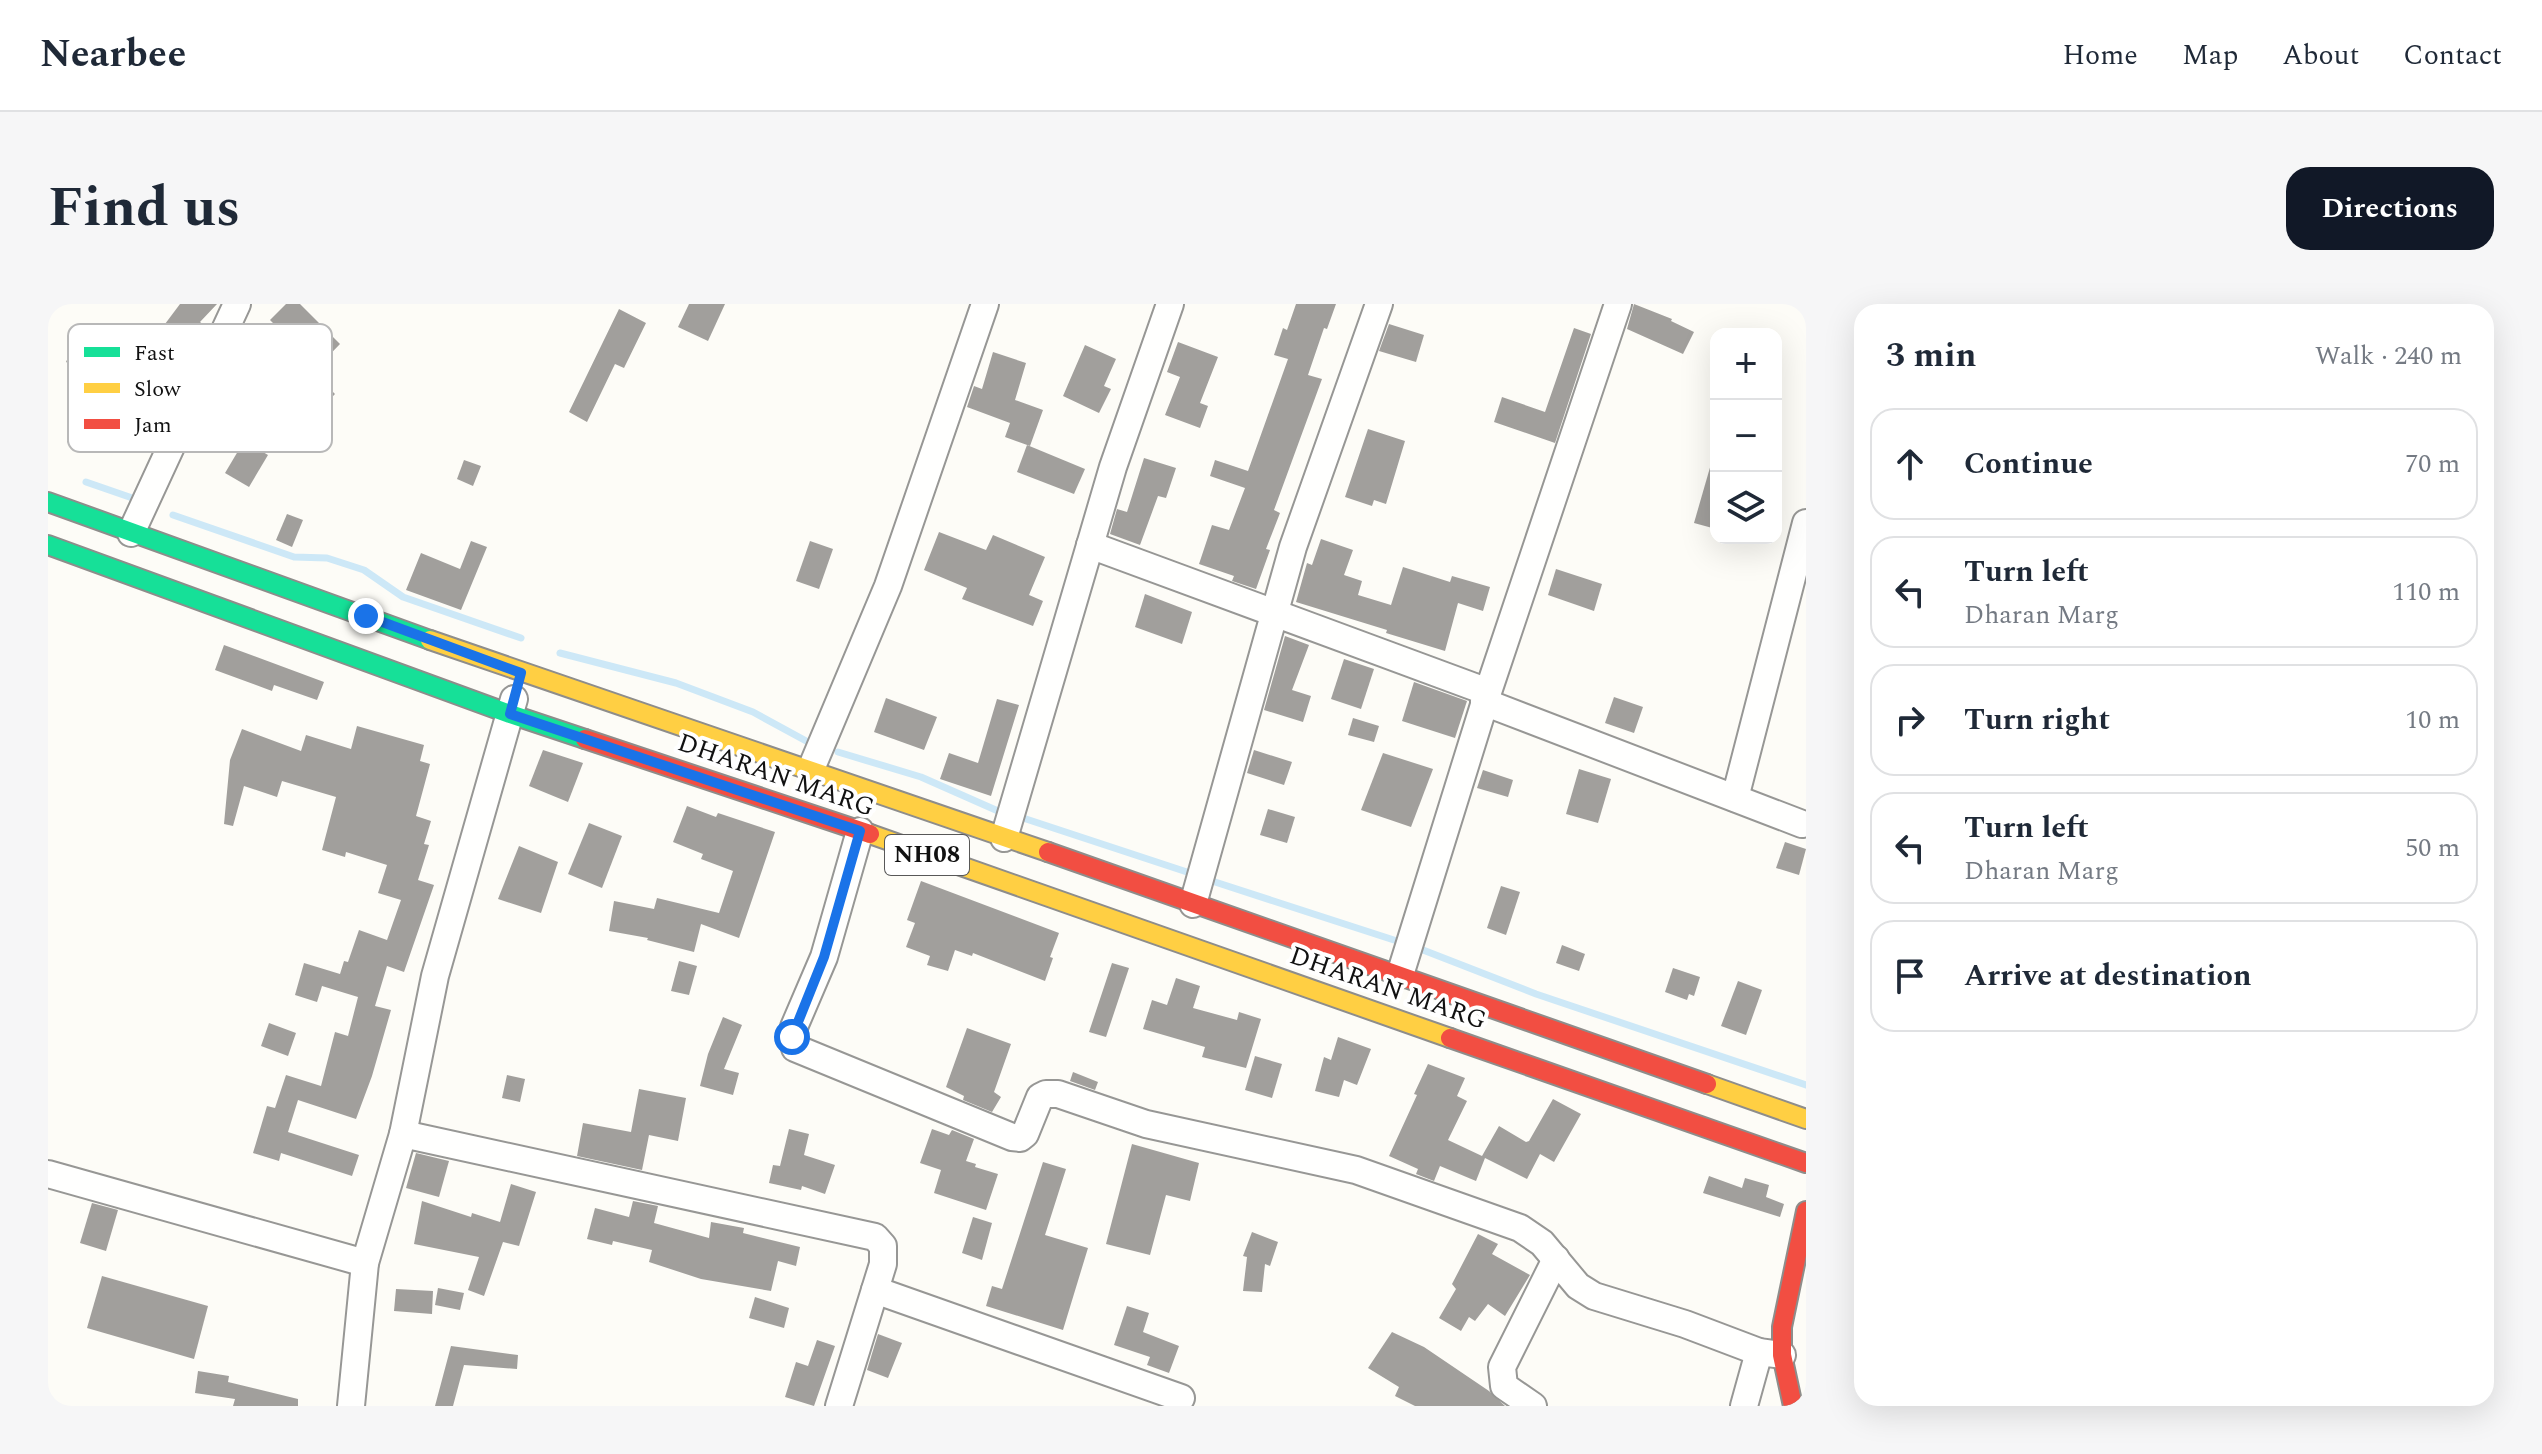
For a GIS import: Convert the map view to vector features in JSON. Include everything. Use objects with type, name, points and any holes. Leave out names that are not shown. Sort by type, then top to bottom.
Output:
[{"type":"main road","name":"DHARAN MARG","points":[[48,502],[521,673],[811,769],[1806,1119]]},
{"type":"main road","name":"DHARAN MARG","points":[[48,545],[510,714],[860,831],[1806,1163]]},
{"type":"main road","points":[[1793,1406],[1770,1354],[1782,1327],[1806,1211]]},
{"type":"street","points":[[228,324],[237,304]]},
{"type":"street","points":[[811,769],[888,586],[985,304]]},
{"type":"street","points":[[1004,838],[1113,467],[1170,304]]},
{"type":"street","points":[[1193,904],[1293,547],[1379,304]]},
{"type":"street","points":[[1400,975],[1486,697],[1618,304]]},
{"type":"street","points":[[131,533],[168,452]]},
{"type":"street","points":[[1735,798],[1806,523]]},
{"type":"street","points":[[1090,545],[1275,612],[1802,824]]},
{"type":"street","points":[[351,1406],[365,1263],[403,1134],[435,976],[521,673]]},
{"type":"street","points":[[860,831],[824,957],[794,1027],[792,1037],[795,1048],[1012,1137],[1020,1138],[1025,1134],[1040,1097],[1051,1093],[1146,1124],[1356,1170],[1520,1228],[1542,1243],[1578,1286],[1594,1296],[1770,1354],[1744,1406]]},
{"type":"street","points":[[403,1134],[880,1240],[884,1254],[839,1406]]},
{"type":"street","points":[[48,1174],[365,1263]]},
{"type":"street","points":[[1533,1406],[1504,1386],[1502,1367],[1556,1259]]},
{"type":"street","points":[[875,1290],[1181,1398]]},
{"type":"building","points":[[180,304],[217,304],[200,322],[203,324],[165,324]]},
{"type":"building","points":[[286,304],[300,304],[320,324],[274,324],[270,320]]},
{"type":"building","points":[[689,304],[725,304],[708,341],[678,327]]},
{"type":"building","points":[[1296,304],[1336,304],[1308,375],[1322,379],[1274,510],[1280,513],[1266,549],[1270,550],[1256,589],[1232,581],[1234,576],[1199,564],[1212,525],[1229,530],[1245,488],[1210,476],[1215,460],[1248,471],[1288,359],[1274,355],[1283,328],[1287,330]]},
{"type":"building","points":[[1634,304],[1672,319],[1694,332],[1683,354],[1627,329]]},
{"type":"building","points":[[619,309],[646,323],[624,368],[615,364],[587,422],[569,412]]},
{"type":"building","points":[[1389,324],[1424,335],[1416,362],[1379,351]]},
{"type":"building","points":[[1574,328],[1591,334],[1555,443],[1494,422],[1502,397],[1545,412]]},
{"type":"building","points":[[332,336],[340,344],[332,352]]},
{"type":"building","points":[[1178,342],[1218,357],[1200,403],[1208,406],[1200,428],[1165,415],[1180,377],[1167,372]]},
{"type":"building","points":[[1085,345],[1116,359],[1104,386],[1111,389],[1099,413],[1063,396]]},
{"type":"building","points":[[993,352],[1026,363],[1015,400],[1043,410],[1030,446],[1005,437],[1010,423],[967,407],[974,386],[982,389]]},
{"type":"building","points":[[1368,429],[1405,441],[1386,504],[1374,500],[1372,506],[1345,497]]},
{"type":"building","points":[[1027,445],[1085,469],[1074,494],[1017,472]]},
{"type":"building","points":[[237,452],[263,452],[268,455],[249,487],[225,473]]},
{"type":"building","points":[[1144,458],[1176,468],[1166,498],[1158,496],[1140,545],[1110,534],[1117,509],[1127,512]]},
{"type":"building","points":[[464,460],[481,466],[473,486],[457,479]]},
{"type":"building","points":[[1710,467],[1710,527],[1694,523]]},
{"type":"building","points":[[287,514],[303,520],[292,547],[276,540]]},
{"type":"building","points":[[939,532],[986,550],[993,535],[1045,557],[1029,595],[1043,601],[1033,626],[962,599],[967,588],[924,570]]},
{"type":"building","points":[[1321,539],[1353,550],[1344,575],[1362,581],[1358,595],[1391,605],[1403,567],[1450,582],[1452,576],[1490,587],[1483,611],[1458,603],[1445,651],[1296,602],[1307,563],[1312,565]]},
{"type":"building","points":[[471,541],[487,547],[461,610],[406,590],[421,553],[460,569]]},
{"type":"building","points":[[810,541],[833,549],[819,589],[796,581]]},
{"type":"building","points":[[1556,569],[1602,584],[1594,611],[1548,595]]},
{"type":"building","points":[[1145,594],[1192,612],[1182,644],[1135,627]]},
{"type":"building","points":[[1285,636],[1309,645],[1292,690],[1311,696],[1303,722],[1264,710]]},
{"type":"building","points":[[224,645],[324,682],[317,700],[274,685],[272,691],[215,670]]},
{"type":"building","points":[[1344,659],[1374,669],[1361,709],[1331,699]]},
{"type":"building","points":[[1414,682],[1467,701],[1455,738],[1402,721]]},
{"type":"building","points":[[1614,697],[1643,707],[1634,733],[1605,723]]},
{"type":"building","points":[[886,698],[937,717],[924,750],[874,732]]},
{"type":"building","points":[[997,699],[1019,705],[991,796],[940,779],[949,753],[978,763]]},
{"type":"building","points":[[1353,718],[1379,726],[1374,742],[1348,735]]},
{"type":"building","points":[[357,726],[424,745],[420,761],[430,764],[416,816],[431,821],[424,844],[429,845],[418,880],[434,885],[404,972],[387,966],[375,1006],[391,1010],[356,1119],[298,1100],[288,1132],[359,1155],[352,1176],[281,1153],[279,1161],[253,1153],[267,1106],[275,1108],[286,1075],[321,1086],[335,1032],[348,1036],[358,997],[322,986],[317,1002],[295,995],[304,963],[340,974],[344,961],[348,962],[359,930],[387,940],[401,900],[378,893],[387,865],[346,852],[345,857],[322,850],[336,797],[282,781],[277,797],[244,786],[233,826],[224,824],[230,760],[242,729],[301,751],[306,735],[351,749]]},
{"type":"building","points":[[543,750],[583,763],[568,802],[529,786]]},
{"type":"building","points":[[1254,750],[1292,762],[1284,785],[1247,773]]},
{"type":"building","points":[[1383,753],[1433,769],[1411,827],[1361,810]]},
{"type":"building","points":[[1579,769],[1611,779],[1598,823],[1566,814]]},
{"type":"building","points":[[1483,770],[1513,780],[1508,797],[1477,788]]},
{"type":"building","points":[[687,806],[775,832],[739,938],[701,924],[694,952],[648,938],[609,931],[614,901],[654,909],[657,898],[719,913],[733,871],[701,859],[703,854],[673,842]]},
{"type":"building","points":[[1268,809],[1295,817],[1287,843],[1260,835]]},
{"type":"building","points":[[589,823],[622,836],[602,888],[568,874]]},
{"type":"building","points":[[1785,842],[1806,849],[1799,875],[1776,868]]},
{"type":"building","points":[[519,846],[558,862],[541,913],[498,899]]},
{"type":"building","points":[[921,881],[1059,933],[1045,981],[973,953],[972,956],[955,950],[948,971],[927,965],[930,956],[906,947],[915,923],[907,920]]},
{"type":"building","points":[[1501,886],[1520,892],[1506,935],[1487,928]]},
{"type":"building","points":[[1562,945],[1585,954],[1579,971],[1556,963]]},
{"type":"building","points":[[679,961],[697,966],[689,995],[671,991]]},
{"type":"building","points":[[1112,963],[1129,968],[1106,1037],[1089,1032]]},
{"type":"building","points":[[1673,968],[1700,977],[1694,996],[1689,994],[1687,1000],[1665,992]]},
{"type":"building","points":[[1176,978],[1200,986],[1193,1008],[1237,1020],[1239,1012],[1261,1019],[1246,1068],[1202,1057],[1205,1047],[1143,1029],[1152,1000],[1167,1005]]},
{"type":"building","points":[[1738,981],[1762,990],[1746,1035],[1721,1026]]},
{"type":"building","points":[[723,1017],[742,1025],[724,1069],[739,1073],[733,1095],[700,1086],[708,1054]]},
{"type":"building","points":[[269,1023],[296,1033],[288,1056],[261,1046]]},
{"type":"building","points":[[967,1028],[1011,1044],[994,1092],[1001,1097],[992,1112],[963,1100],[964,1096],[946,1087]]},
{"type":"building","points":[[1338,1037],[1371,1049],[1357,1085],[1344,1080],[1339,1097],[1315,1091],[1324,1057],[1331,1060]]},
{"type":"building","points":[[1255,1056],[1282,1064],[1272,1098],[1245,1090]]},
{"type":"building","points":[[1428,1064],[1465,1078],[1457,1096],[1467,1101],[1448,1140],[1482,1156],[1499,1126],[1529,1141],[1553,1099],[1581,1114],[1554,1162],[1540,1154],[1527,1179],[1485,1158],[1476,1181],[1440,1166],[1434,1181],[1416,1174],[1418,1169],[1389,1156]]},
{"type":"building","points":[[1073,1072],[1098,1082],[1095,1090],[1070,1081]]},
{"type":"building","points":[[507,1075],[525,1079],[520,1102],[502,1098]]},
{"type":"building","points":[[639,1089],[686,1098],[678,1141],[649,1135],[642,1170],[577,1156],[583,1123],[631,1132]]},
{"type":"building","points":[[789,1129],[809,1134],[804,1155],[835,1165],[825,1194],[802,1186],[801,1190],[769,1183],[773,1165],[780,1166]]},
{"type":"building","points":[[932,1129],[949,1135],[952,1130],[974,1139],[966,1161],[998,1174],[986,1210],[934,1193],[941,1170],[920,1163]]},
{"type":"building","points":[[1132,1144],[1199,1163],[1190,1201],[1166,1195],[1150,1255],[1106,1244]]},
{"type":"building","points":[[416,1153],[449,1161],[439,1197],[406,1188]]},
{"type":"building","points":[[1043,1162],[1066,1169],[1045,1235],[1088,1248],[1063,1330],[986,1306],[992,1286],[1002,1289]]},
{"type":"building","points":[[1709,1176],[1742,1188],[1745,1178],[1769,1185],[1766,1197],[1784,1204],[1780,1217],[1703,1193]]},
{"type":"building","points":[[511,1184],[536,1192],[519,1246],[503,1242],[484,1296],[468,1290],[479,1257],[414,1244],[422,1201],[471,1217],[472,1213],[500,1222]]},
{"type":"building","points":[[633,1201],[658,1206],[654,1223],[709,1238],[711,1222],[744,1228],[743,1233],[800,1247],[796,1266],[778,1261],[771,1291],[701,1279],[649,1262],[652,1250],[587,1239],[595,1208],[629,1217]]},
{"type":"building","points":[[92,1203],[118,1210],[106,1251],[80,1243]]},
{"type":"building","points":[[973,1217],[992,1223],[982,1260],[962,1253]]},
{"type":"building","points":[[1252,1232],[1278,1242],[1270,1266],[1265,1264],[1262,1292],[1243,1291],[1247,1257],[1243,1256]]},
{"type":"building","points":[[1478,1234],[1498,1244],[1492,1254],[1530,1275],[1505,1316],[1488,1304],[1475,1321],[1469,1317],[1461,1331],[1439,1318],[1456,1289],[1452,1284]]},
{"type":"building","points":[[102,1276],[208,1306],[194,1359],[87,1328]]},
{"type":"building","points":[[438,1288],[464,1293],[460,1310],[435,1305]]},
{"type":"building","points":[[396,1289],[433,1291],[432,1314],[394,1311]]},
{"type":"building","points":[[755,1297],[789,1308],[784,1328],[749,1318]]},
{"type":"building","points":[[1127,1306],[1149,1313],[1143,1332],[1179,1346],[1169,1373],[1147,1365],[1150,1357],[1114,1345]]},
{"type":"building","points":[[1392,1332],[1424,1347],[1489,1391],[1505,1406],[1415,1406],[1395,1396],[1399,1387],[1368,1368]]},
{"type":"building","points":[[878,1334],[902,1343],[888,1378],[867,1370]]},
{"type":"building","points":[[817,1340],[835,1346],[814,1406],[785,1397],[796,1362],[808,1366]]},
{"type":"building","points":[[451,1346],[518,1355],[517,1369],[464,1365],[453,1406],[435,1406]]},
{"type":"building","points":[[198,1371],[229,1376],[228,1382],[298,1399],[298,1406],[233,1406],[235,1399],[195,1393]]},
{"type":"waterway","points":[[86,482],[141,501]]},
{"type":"waterway","points":[[173,515],[294,557],[327,558],[364,570],[403,597],[521,638]]},
{"type":"waterway","points":[[560,653],[676,683],[753,712],[808,742]]},
{"type":"waterway","points":[[838,752],[921,777],[998,811]]},
{"type":"waterway","points":[[1020,817],[1190,873]]},
{"type":"waterway","points":[[1212,881],[1397,941]]},
{"type":"waterway","points":[[1423,950],[1536,994],[1806,1085]]},
{"type":"traffic: fast","points":[[48,502],[430,640]]},
{"type":"traffic: fast","points":[[48,545],[585,739]]},
{"type":"traffic: slow","points":[[430,640],[1048,852]]},
{"type":"traffic: slow","points":[[870,834],[1450,1038]]},
{"type":"traffic: slow","points":[[1707,1084],[1806,1119]]},
{"type":"traffic: jam","points":[[585,739],[870,834]]},
{"type":"traffic: jam","points":[[1048,852],[1707,1084]]},
{"type":"traffic: jam","points":[[1450,1038],[1806,1163]]},
{"type":"traffic: jam","points":[[1793,1406],[1782,1355],[1782,1327],[1806,1211]]},
{"type":"route","points":[[366,616],[521,673],[510,714],[860,831],[824,957],[792,1037]]}]
